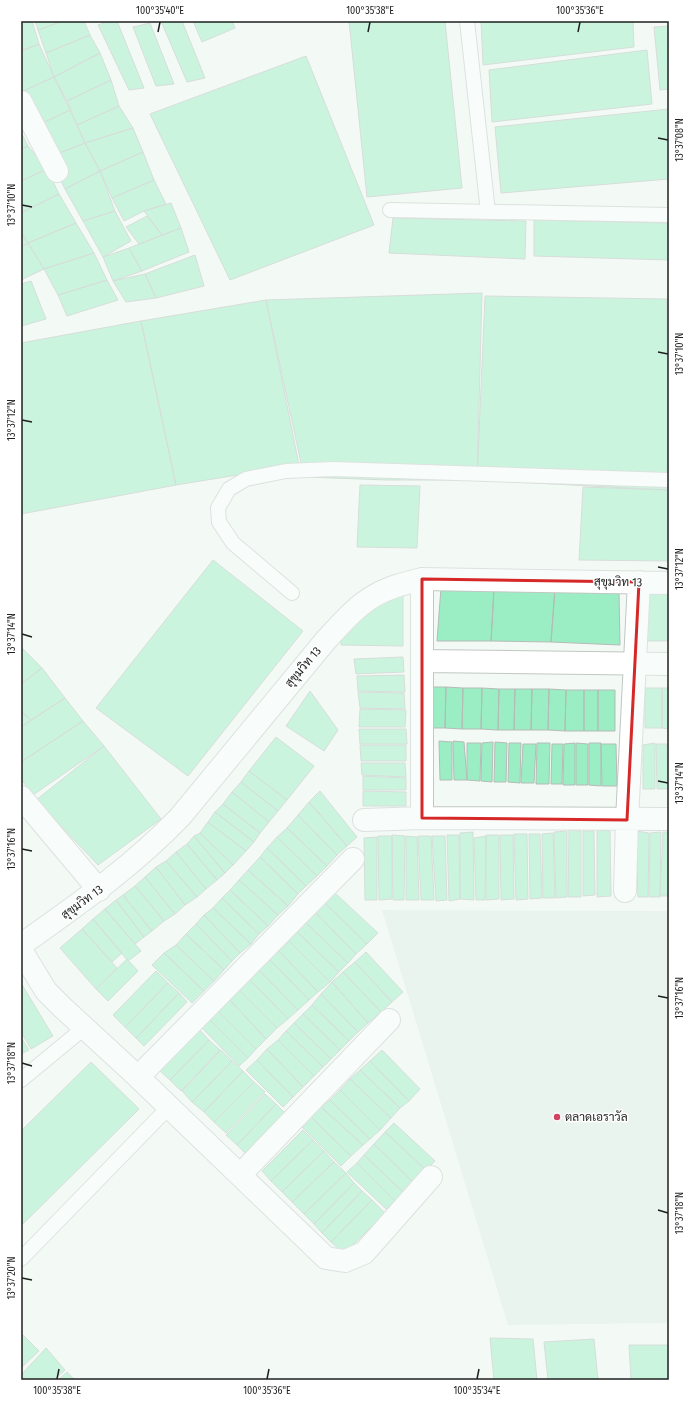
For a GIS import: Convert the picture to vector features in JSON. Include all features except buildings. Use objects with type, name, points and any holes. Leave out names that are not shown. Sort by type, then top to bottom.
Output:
[{"type":"street","points":[[21,102],[57,171]]},
{"type":"street","points":[[422,579],[422,818]]},
{"type":"street","name":"สุขุมวิท 13","points":[[21,945],[99,890],[158,839],[180,817],[326,640],[351,613],[374,596],[396,586],[422,579],[669,583]]},
{"type":"street","points":[[625,891],[634,663],[639,582]]},
{"type":"street","points":[[422,661],[669,664]]},
{"type":"street","points":[[21,797],[99,890]]},
{"type":"street","points":[[364,820],[422,818],[669,819]]},
{"type":"street","points":[[138,1077],[353,859]]},
{"type":"street","points":[[21,950],[46,991],[138,1077],[326,1258],[345,1261],[364,1253],[431,1177]]},
{"type":"street","points":[[240,1175],[389,1020]]},
{"type":"lane","points":[[467,21],[488,212]]},
{"type":"lane","points":[[390,210],[669,215]]},
{"type":"lane","points":[[292,593],[233,543],[219,522],[218,508],[229,489],[246,479],[286,471],[333,469],[669,480]]},
{"type":"lane","points":[[21,1080],[84,1028]]},
{"type":"lane","points":[[21,1259],[168,1107]]},
{"type":"highlighted area","points":[[422,579],[639,582],[627,820],[422,818]]},
{"type":"shaded area","name":"ตลาดเอราวัล","points":[[382,910],[669,911],[669,1323],[508,1325]]},
{"type":"place","name":"ตลาดเอราวัล","points":[[557,1117]]}]
